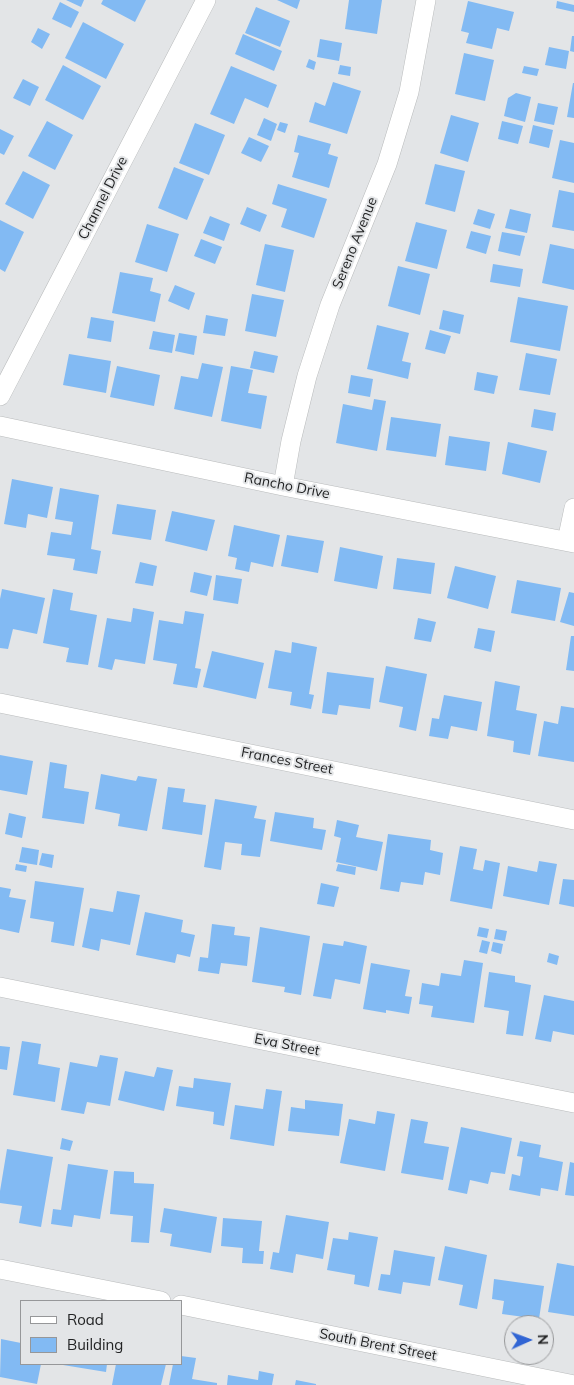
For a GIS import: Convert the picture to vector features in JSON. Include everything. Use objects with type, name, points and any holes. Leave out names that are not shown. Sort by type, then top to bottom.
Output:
[{"type":"street","name":"Channel Drive","points":[[0,396],[206,0]]},
{"type":"street","name":"Sereno Avenue","points":[[283,486],[291,441],[307,376],[330,305],[387,164],[409,92],[426,0]]},
{"type":"street","name":"Rancho Drive","points":[[0,426],[283,486],[571,542]]},
{"type":"street","points":[[571,542],[574,508]]},
{"type":"street","name":"Frances Street","points":[[0,703],[574,820]]},
{"type":"street","name":"Eva Street","points":[[0,987],[574,1102]]},
{"type":"street","points":[[0,1269],[155,1300]]},
{"type":"street","name":"South Brent Street","points":[[182,1306],[574,1385]]},
{"type":"building","points":[[66,0],[84,0],[81,7]]},
{"type":"building","points":[[103,0],[146,0],[135,22],[101,4]]},
{"type":"building","points":[[277,0],[300,0],[297,9]]},
{"type":"building","points":[[349,0],[382,0],[377,34],[345,29]]},
{"type":"building","points":[[468,1],[514,12],[509,31],[497,28],[492,49],[466,43],[469,33],[461,31]]},
{"type":"building","points":[[557,1],[574,5],[574,12],[556,8]]},
{"type":"building","points":[[60,2],[79,12],[71,28],[52,19]]},
{"type":"building","points":[[256,7],[290,21],[280,47],[245,33]]},
{"type":"building","points":[[83,22],[124,44],[106,79],[65,58]]},
{"type":"building","points":[[38,28],[50,34],[42,49],[31,42]]},
{"type":"building","points":[[243,34],[282,51],[274,71],[235,54]]},
{"type":"building","points":[[572,36],[574,36],[574,52],[570,51]]},
{"type":"building","points":[[320,39],[342,43],[339,61],[317,57]]},
{"type":"building","points":[[549,47],[569,51],[566,69],[545,65]]},
{"type":"building","points":[[464,53],[494,60],[485,101],[455,94]]},
{"type":"building","points":[[309,59],[316,62],[314,70],[306,67]]},
{"type":"building","points":[[63,65],[101,86],[83,120],[45,100]]},
{"type":"building","points":[[340,65],[351,67],[350,76],[338,74]]},
{"type":"building","points":[[231,66],[277,85],[268,108],[245,98],[234,124],[210,114]]},
{"type":"building","points":[[524,66],[539,69],[537,76],[522,73]]},
{"type":"building","points":[[23,79],[39,87],[30,106],[13,98]]},
{"type":"building","points":[[333,82],[361,91],[347,134],[309,122],[315,102],[325,106]]},
{"type":"building","points":[[574,83],[574,118],[567,117]]},
{"type":"building","points":[[516,93],[531,97],[525,122],[504,116],[508,98]]},
{"type":"building","points":[[538,103],[558,107],[554,125],[534,121]]},
{"type":"building","points":[[451,115],[479,123],[468,162],[440,153]]},
{"type":"building","points":[[264,118],[277,124],[271,141],[257,135]]},
{"type":"building","points":[[47,121],[73,135],[55,170],[28,156]]},
{"type":"building","points":[[502,121],[523,126],[518,144],[498,139]]},
{"type":"building","points":[[280,122],[288,124],[285,133],[277,130]]},
{"type":"building","points":[[195,123],[225,135],[209,175],[179,163]]},
{"type":"building","points":[[533,125],[553,130],[549,148],[529,143]]},
{"type":"building","points":[[0,129],[14,136],[4,155],[0,153]]},
{"type":"building","points":[[298,135],[331,144],[328,154],[338,157],[329,188],[292,177],[299,153],[294,152]]},
{"type":"building","points":[[249,137],[269,146],[261,162],[241,153]]},
{"type":"building","points":[[560,140],[574,143],[574,183],[552,178]]},
{"type":"building","points":[[435,164],[465,171],[455,212],[425,204]]},
{"type":"building","points":[[174,167],[204,179],[187,220],[158,208]]},
{"type":"building","points":[[23,171],[50,185],[33,219],[5,204]]},
{"type":"building","points":[[278,184],[327,199],[314,238],[281,227],[287,209],[272,204]]},
{"type":"building","points":[[559,190],[574,193],[574,231],[552,227]]},
{"type":"building","points":[[247,207],[267,215],[260,232],[240,224]]},
{"type":"building","points":[[478,209],[495,214],[490,229],[473,224]]},
{"type":"building","points":[[510,209],[531,214],[527,233],[505,228]]},
{"type":"building","points":[[210,216],[230,224],[224,241],[203,233]]},
{"type":"building","points":[[0,220],[24,232],[5,272],[0,269]]},
{"type":"building","points":[[416,222],[447,230],[437,269],[405,261]]},
{"type":"building","points":[[147,224],[179,234],[167,272],[135,262]]},
{"type":"building","points":[[471,231],[491,236],[486,254],[466,248]]},
{"type":"building","points":[[502,232],[525,236],[520,256],[498,251]]},
{"type":"building","points":[[201,239],[222,247],[215,264],[194,256]]},
{"type":"building","points":[[265,244],[294,250],[285,292],[256,285]]},
{"type":"building","points":[[550,244],[574,249],[574,290],[542,283]]},
{"type":"building","points":[[493,264],[523,269],[520,287],[490,282]]},
{"type":"building","points":[[398,266],[430,274],[420,315],[388,306]]},
{"type":"building","points":[[120,272],[153,278],[150,291],[161,294],[155,322],[112,313]]},
{"type":"building","points":[[175,285],[195,293],[189,310],[168,301]]},
{"type":"building","points":[[252,294],[284,300],[276,337],[245,331]]},
{"type":"building","points":[[518,297],[568,306],[560,351],[510,342]]},
{"type":"building","points":[[443,310],[464,315],[460,334],[439,329]]},
{"type":"building","points":[[206,315],[228,319],[225,336],[203,333]]},
{"type":"building","points":[[91,317],[114,321],[111,342],[87,338]]},
{"type":"building","points":[[377,325],[409,333],[402,361],[411,363],[408,379],[367,369]]},
{"type":"building","points":[[430,330],[451,336],[445,354],[425,349]]},
{"type":"building","points":[[153,331],[175,335],[172,353],[149,349]]},
{"type":"building","points":[[179,333],[197,336],[194,355],[175,351]]},
{"type":"building","points":[[254,351],[278,356],[274,373],[250,368]]},
{"type":"building","points":[[526,353],[557,359],[550,395],[519,390]]},
{"type":"building","points":[[69,354],[111,361],[106,393],[63,385]]},
{"type":"building","points":[[202,363],[223,367],[212,417],[174,409],[181,376],[198,379]]},
{"type":"building","points":[[117,366],[160,375],[154,406],[110,397]]},
{"type":"building","points":[[231,366],[253,370],[248,393],[267,396],[261,429],[221,421]]},
{"type":"building","points":[[477,372],[498,376],[494,394],[474,390]]},
{"type":"building","points":[[351,375],[373,379],[370,397],[348,393]]},
{"type":"building","points":[[374,399],[386,401],[377,451],[336,443],[343,404],[372,410]]},
{"type":"building","points":[[534,409],[556,413],[553,431],[531,427]]},
{"type":"building","points":[[391,417],[441,424],[436,457],[386,450]]},
{"type":"building","points":[[449,436],[490,442],[486,471],[445,465]]},
{"type":"building","points":[[508,442],[547,451],[540,483],[502,474]]},
{"type":"building","points":[[12,479],[53,487],[47,518],[28,514],[26,528],[4,524]]},
{"type":"building","points":[[60,488],[99,495],[91,549],[101,551],[97,574],[73,570],[75,559],[47,555],[51,532],[71,535],[73,522],[55,519]]},
{"type":"building","points":[[117,504],[156,510],[151,540],[112,534]]},
{"type":"building","points":[[172,511],[215,520],[207,551],[165,541]]},
{"type":"building","points":[[234,525],[280,535],[273,567],[251,562],[249,572],[235,569],[237,558],[228,556]]},
{"type":"building","points":[[287,535],[324,541],[318,573],[281,566]]},
{"type":"building","points":[[340,547],[383,556],[377,589],[334,581]]},
{"type":"building","points":[[397,558],[435,563],[431,594],[393,589]]},
{"type":"building","points":[[140,562],[157,566],[153,586],[135,583]]},
{"type":"building","points":[[455,566],[496,576],[488,609],[447,598]]},
{"type":"building","points":[[194,572],[212,576],[207,596],[190,592]]},
{"type":"building","points":[[216,575],[242,579],[238,604],[213,600]]},
{"type":"building","points":[[517,580],[561,588],[555,621],[511,613]]},
{"type":"building","points":[[2,589],[45,598],[37,634],[13,629],[8,649],[0,648],[0,599]]},
{"type":"building","points":[[53,589],[73,593],[70,610],[97,615],[88,665],[66,662],[69,648],[43,643]]},
{"type":"building","points":[[569,592],[574,593],[574,626],[560,622]]},
{"type":"building","points":[[133,608],[154,612],[145,664],[115,659],[112,670],[98,667],[107,618],[131,622]]},
{"type":"building","points":[[185,611],[204,614],[195,668],[201,669],[197,688],[173,684],[177,664],[153,660],[159,620],[183,624]]},
{"type":"building","points":[[418,618],[436,622],[431,642],[414,639]]},
{"type":"building","points":[[478,628],[495,631],[491,652],[474,648]]},
{"type":"building","points":[[571,636],[574,636],[574,671],[566,670]]},
{"type":"building","points":[[292,642],[317,647],[309,694],[314,695],[311,709],[290,705],[292,692],[268,688],[275,650],[291,653]]},
{"type":"building","points":[[212,651],[264,663],[256,699],[203,687]]},
{"type":"building","points":[[386,666],[427,674],[416,731],[399,727],[403,707],[379,702]]},
{"type":"building","points":[[327,672],[374,678],[370,709],[339,705],[337,715],[322,713]]},
{"type":"building","points":[[495,681],[520,686],[516,710],[537,714],[530,755],[513,752],[514,741],[487,736]]},
{"type":"building","points":[[444,695],[482,702],[477,731],[451,726],[448,739],[429,736],[432,718],[439,719]]},
{"type":"building","points":[[561,706],[574,708],[574,762],[538,756],[544,721],[558,724]]},
{"type":"building","points":[[0,755],[33,761],[27,795],[0,790]]},
{"type":"building","points":[[50,762],[67,765],[64,788],[89,792],[84,824],[42,818]]},
{"type":"building","points":[[101,774],[136,781],[138,776],[157,779],[147,831],[118,826],[120,814],[95,809]]},
{"type":"building","points":[[168,787],[185,789],[183,802],[206,805],[202,835],[162,829]]},
{"type":"building","points":[[215,799],[257,806],[254,818],[266,820],[260,857],[241,855],[242,844],[225,842],[221,870],[204,867]]},
{"type":"building","points":[[275,812],[314,818],[313,828],[326,830],[322,850],[270,841]]},
{"type":"building","points":[[9,813],[26,817],[22,838],[5,834]]},
{"type":"building","points":[[337,820],[359,825],[356,837],[383,842],[377,871],[336,862],[341,838],[334,836]]},
{"type":"building","points":[[388,834],[431,840],[430,850],[443,853],[440,875],[425,872],[423,885],[401,882],[399,892],[380,889]]},
{"type":"building","points":[[460,846],[477,849],[473,869],[483,871],[485,860],[500,863],[492,909],[450,901]]},
{"type":"building","points":[[22,847],[39,850],[37,865],[19,862]]},
{"type":"building","points":[[42,853],[54,855],[52,868],[39,865]]},
{"type":"building","points":[[539,861],[557,864],[549,905],[503,896],[508,866],[537,872]]},
{"type":"building","points":[[16,864],[27,866],[26,872],[15,870]]},
{"type":"building","points":[[338,864],[356,867],[355,875],[336,871]]},
{"type":"building","points":[[563,879],[574,880],[574,907],[559,904]]},
{"type":"building","points":[[35,881],[84,888],[74,946],[51,942],[54,922],[30,918]]},
{"type":"building","points":[[321,883],[339,887],[334,907],[317,904]]},
{"type":"building","points":[[0,887],[11,889],[9,897],[26,900],[19,933],[0,929]]},
{"type":"building","points":[[117,891],[140,895],[130,945],[101,939],[99,951],[82,947],[90,908],[113,912]]},
{"type":"building","points":[[145,912],[183,920],[181,932],[195,935],[190,957],[177,954],[175,963],[136,955]]},
{"type":"building","points":[[212,924],[235,927],[234,935],[250,937],[247,966],[221,963],[219,974],[198,971],[200,957],[208,958]]},
{"type":"building","points":[[260,927],[310,936],[301,995],[284,992],[285,987],[252,982]]},
{"type":"building","points":[[479,927],[489,929],[487,938],[477,936]]},
{"type":"building","points":[[496,929],[507,931],[505,941],[494,939]]},
{"type":"building","points":[[482,940],[490,942],[487,954],[479,952]]},
{"type":"building","points":[[344,941],[367,946],[360,984],[335,979],[331,999],[313,996],[323,943],[343,946]]},
{"type":"building","points":[[493,942],[503,944],[501,954],[491,951]]},
{"type":"building","points":[[549,953],[559,956],[557,965],[547,962]]},
{"type":"building","points":[[464,960],[483,963],[474,1023],[431,1017],[433,1006],[419,1004],[422,983],[439,986],[441,973],[461,976]]},
{"type":"building","points":[[371,963],[410,970],[405,996],[412,997],[409,1014],[363,1009]]},
{"type":"building","points":[[489,972],[515,976],[515,982],[531,985],[523,1036],[506,1034],[509,1011],[484,1007]]},
{"type":"building","points":[[544,995],[574,1001],[574,1035],[553,1031],[551,1042],[535,1039]]},
{"type":"building","points":[[22,1041],[41,1044],[38,1064],[60,1068],[55,1102],[13,1095]]},
{"type":"building","points":[[0,1046],[10,1047],[7,1070],[0,1069]]},
{"type":"building","points":[[100,1055],[118,1058],[110,1106],[87,1102],[84,1114],[61,1110],[70,1062],[97,1067]]},
{"type":"building","points":[[157,1067],[173,1070],[164,1111],[118,1100],[125,1071],[154,1077]]},
{"type":"building","points":[[194,1078],[231,1083],[224,1126],[213,1124],[214,1112],[176,1106],[179,1086],[193,1088]]},
{"type":"building","points":[[266,1089],[282,1091],[274,1146],[230,1139],[235,1105],[263,1109]]},
{"type":"building","points":[[305,1100],[343,1104],[339,1136],[288,1131],[291,1107],[305,1109]]},
{"type":"building","points":[[377,1111],[395,1114],[385,1171],[340,1163],[349,1119],[375,1124]]},
{"type":"building","points":[[411,1119],[428,1122],[424,1143],[449,1147],[443,1180],[401,1173]]},
{"type":"building","points":[[461,1127],[512,1138],[505,1174],[491,1172],[488,1184],[470,1180],[467,1194],[448,1190]]},
{"type":"building","points":[[62,1138],[73,1141],[70,1151],[60,1149]]},
{"type":"building","points":[[520,1141],[541,1145],[539,1157],[563,1162],[558,1191],[541,1188],[540,1196],[509,1190],[512,1174],[520,1176],[523,1157],[517,1156]]},
{"type":"building","points":[[7,1149],[53,1157],[41,1227],[19,1223],[22,1206],[0,1203],[0,1191]]},
{"type":"building","points":[[570,1162],[574,1163],[574,1196],[565,1195]]},
{"type":"building","points":[[68,1164],[108,1170],[100,1219],[74,1215],[72,1227],[51,1224],[53,1209],[61,1210]]},
{"type":"building","points":[[114,1171],[134,1172],[134,1183],[154,1184],[149,1243],[131,1242],[133,1216],[110,1214]]},
{"type":"building","points":[[164,1208],[217,1217],[211,1253],[170,1246],[172,1234],[160,1232]]},
{"type":"building","points":[[286,1215],[329,1222],[323,1259],[296,1254],[293,1273],[270,1269],[273,1252],[279,1253]]},
{"type":"building","points":[[223,1218],[262,1221],[259,1251],[264,1251],[263,1264],[242,1263],[243,1248],[221,1246]]},
{"type":"building","points":[[349,1232],[378,1237],[369,1287],[354,1284],[355,1275],[327,1270],[333,1238],[348,1240]]},
{"type":"building","points":[[445,1246],[487,1255],[477,1309],[459,1305],[463,1285],[438,1280]]},
{"type":"building","points":[[394,1250],[435,1257],[430,1286],[403,1282],[401,1294],[378,1290],[381,1274],[390,1275]]},
{"type":"building","points":[[557,1263],[574,1266],[574,1316],[548,1312]]},
{"type":"building","points":[[494,1279],[544,1286],[540,1315],[502,1314],[504,1301],[492,1299]]},
{"type":"building","points":[[1,1339],[20,1343],[20,1365],[41,1365],[37,1384],[0,1377]]},
{"type":"building","points":[[182,1356],[196,1358],[192,1379],[217,1383],[217,1385],[169,1385],[173,1365],[182,1365]]},
{"type":"building","points":[[63,1365],[107,1365],[106,1372]]},
{"type":"building","points":[[116,1365],[166,1365],[161,1385],[112,1385]]},
{"type":"building","points":[[259,1371],[274,1374],[272,1385],[227,1385],[228,1375],[258,1380]]},
{"type":"building","points":[[296,1380],[316,1384],[316,1385],[295,1385]]}]
